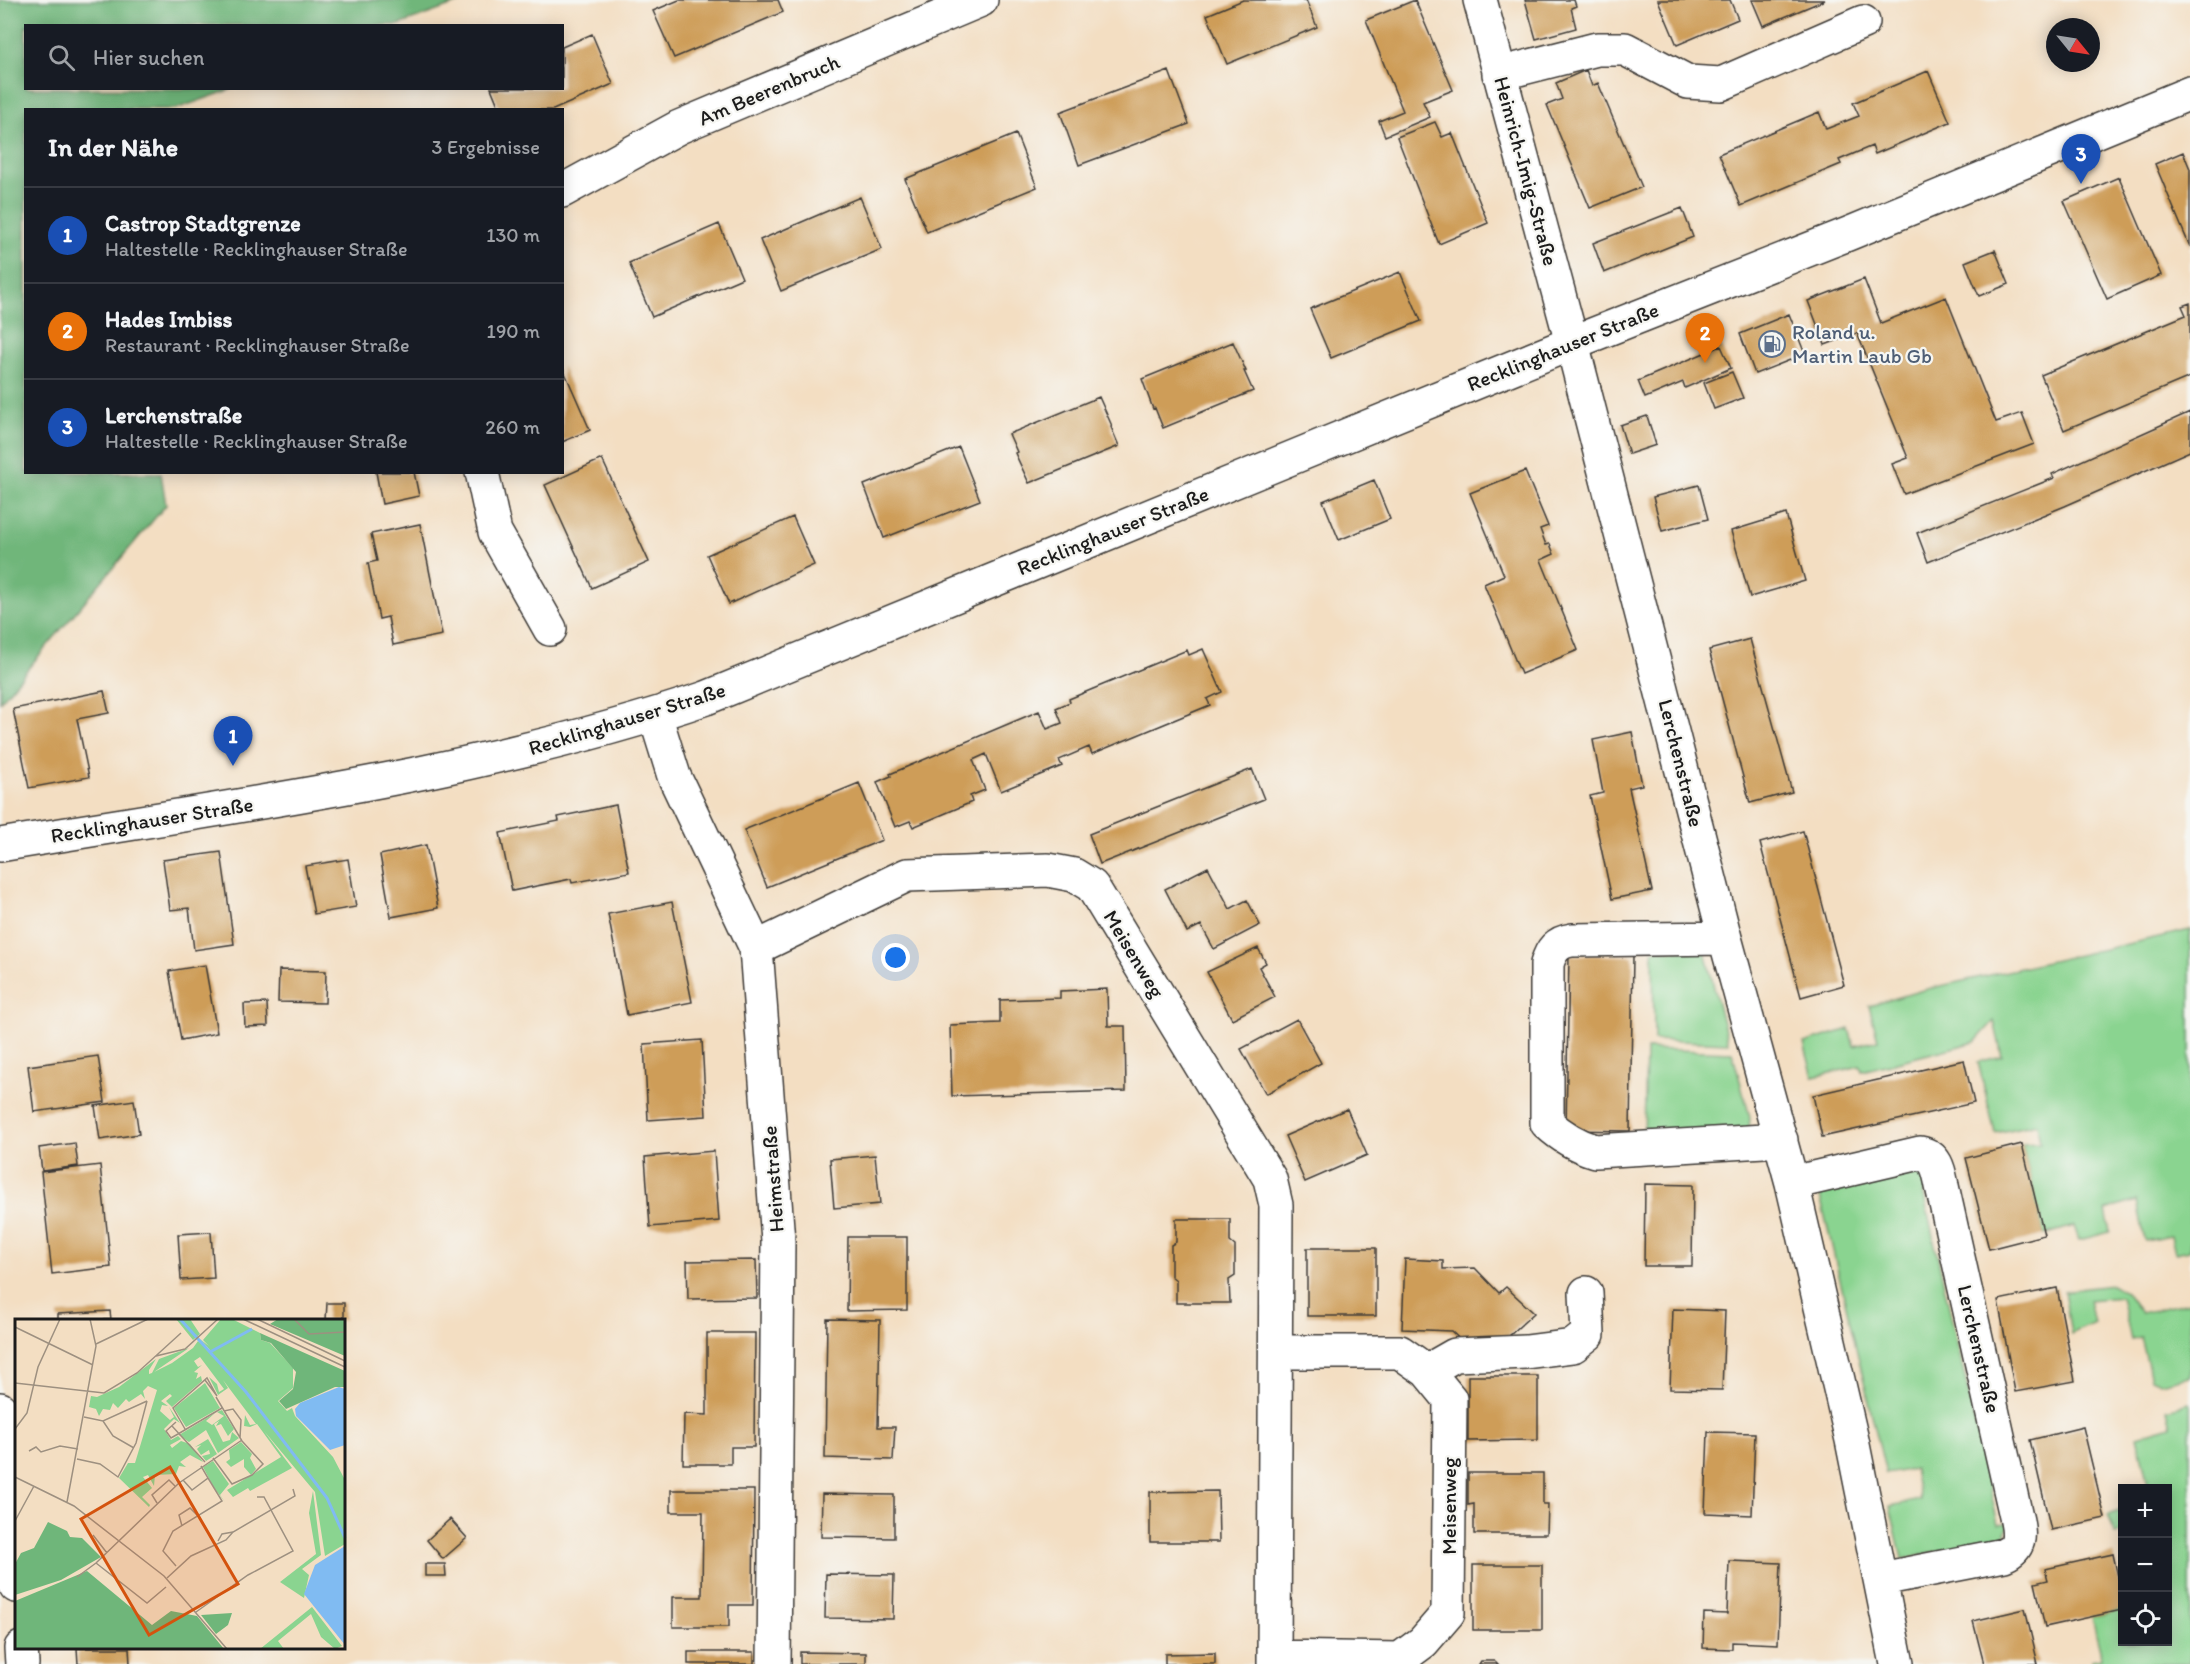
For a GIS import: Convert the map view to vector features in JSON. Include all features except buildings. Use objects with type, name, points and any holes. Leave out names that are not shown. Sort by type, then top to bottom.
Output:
[{"type":"street","name":"Am Beerenbruch","points":[[564,190],[679,127],[981,0]]},
{"type":"street","name":"Heinrich-Imig-Straße","points":[[1479,0],[1572,343]]},
{"type":"street","points":[[1499,74],[1597,49],[1624,49],[1688,82],[1721,84],[1863,22]]},
{"type":"street","name":"Recklinghauser Straße","points":[[0,845],[231,808],[506,756],[655,715],[706,698],[1572,343],[1859,230],[2190,93]]},
{"type":"street","name":"Lerchenstraße","points":[[1572,343],[1725,938],[1792,1183],[1852,1440],[1897,1664]]},
{"type":"street","points":[[482,474],[495,532],[549,630]]},
{"type":"street","name":"Heimstraße","points":[[655,715],[674,776],[756,948],[778,1241],[774,1664]]},
{"type":"street","name":"Meisenweg","points":[[756,948],[907,875],[1048,870],[1074,875],[1092,886],[1270,1179],[1276,1205],[1274,1661],[1400,1659],[1423,1642],[1448,1613],[1450,1399],[1427,1371],[1400,1352],[1276,1352]]},
{"type":"street","points":[[1725,938],[1572,940],[1553,948],[1547,964],[1547,1123],[1576,1143],[1595,1151],[1781,1140]]},
{"type":"street","name":"Lerchenstraße","points":[[1792,1183],[1920,1152],[1928,1154],[1935,1161],[1942,1186],[2020,1539],[2011,1552],[2004,1555],[1881,1579]]},
{"type":"street","points":[[1427,1371],[1455,1354],[1526,1352],[1573,1346],[1588,1334],[1586,1293]]},
{"type":"street","points":[[0,1409],[15,1571]]},
{"type":"street","points":[[21,1649],[22,1664]]},
{"type":"green space","points":[[0,0],[467,0],[402,24],[24,24],[24,90],[229,90],[179,108],[24,108],[24,474],[161,474],[166,505],[0,702]]},
{"type":"green space","points":[[2190,930],[2190,1250],[2175,1253],[2171,1236],[2145,1241],[2137,1201],[2106,1210],[2110,1232],[2079,1240],[2074,1226],[2044,1235],[2022,1144],[2040,1143],[2037,1124],[1995,1133],[1978,1062],[2002,1056],[1994,1021],[1975,1042],[1862,1071],[1860,1066],[1813,1077],[1804,1043],[1849,1029],[1854,1046],[1878,1040],[1869,1006],[1923,990]]},
{"type":"green space","points":[[1653,950],[1705,951],[1728,1043],[1654,1040]]},
{"type":"green space","points":[[1646,1049],[1732,1052],[1750,1117],[1749,1129],[1644,1139]]},
{"type":"green space","points":[[1922,1169],[1936,1188],[1923,1192],[1998,1524],[2010,1523],[2003,1540],[1902,1559],[1890,1506],[1920,1500],[1914,1469],[1886,1474],[1820,1196],[1821,1191]]},
{"type":"green space","points":[[2111,1285],[2126,1292],[2141,1313],[2190,1302],[2190,1376],[2160,1383],[2151,1379],[2141,1337],[2131,1339],[2121,1297],[2089,1300],[2094,1323],[2071,1334],[2064,1291]]},
{"type":"green space","points":[[2190,1403],[2190,1664],[2092,1664],[2091,1660],[2102,1658],[2092,1617],[2118,1611],[2118,1646],[2172,1646],[2172,1484],[2148,1484],[2137,1436],[2171,1426],[2167,1409]]},
{"type":"green space","points":[[2118,1511],[2118,1534],[2115,1534],[2108,1515]]},
{"type":"place","name":"Lerchenstraße","points":[[2081,184]]},
{"type":"place","name":"Roland u. Martin Laub Gb","points":[[1772,344]]},
{"type":"place","name":"Hades Imbiss","points":[[1705,363]]},
{"type":"place","name":"Castrop Stadtgrenze","points":[[233,766]]}]
